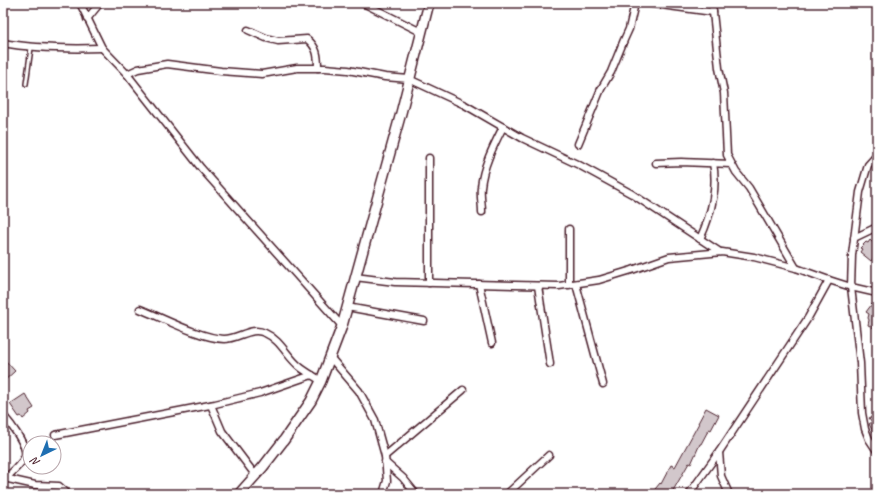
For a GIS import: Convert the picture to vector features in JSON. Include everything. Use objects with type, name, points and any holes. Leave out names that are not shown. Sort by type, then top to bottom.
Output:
[{"type":"main road","points":[[239,494],[256,476],[284,440],[311,400],[321,381],[342,326],[429,3]]},
{"type":"street","points":[[80,3],[102,48],[127,74],[201,168],[342,326]]},
{"type":"street","points":[[87,19],[100,3]]},
{"type":"street","points":[[363,3],[421,32]]},
{"type":"street","points":[[578,144],[629,29],[635,3]]},
{"type":"street","points":[[646,3],[713,12]]},
{"type":"street","points":[[712,3],[719,68],[724,93],[727,155],[731,164],[752,194],[796,268]]},
{"type":"street","points":[[248,30],[266,38],[278,41],[307,39],[316,49],[318,68]]},
{"type":"street","points":[[3,43],[31,48],[102,48]]},
{"type":"street","points":[[127,74],[138,69],[167,64],[221,71],[262,74],[297,68],[318,68],[348,70],[385,77],[409,79],[465,105],[522,138],[579,165],[632,194],[720,252]]},
{"type":"street","points":[[482,212],[481,187],[485,169],[493,146],[503,127]]},
{"type":"street","points":[[877,155],[868,165],[863,176],[858,198],[851,287],[860,363],[862,413],[865,429],[869,439],[877,451]]},
{"type":"street","points":[[429,283],[430,158]]},
{"type":"street","points":[[656,163],[731,164]]},
{"type":"street","points":[[700,239],[709,220],[714,197],[714,163]]},
{"type":"street","points":[[854,238],[877,227]]},
{"type":"street","points":[[568,285],[569,229]]},
{"type":"street","points":[[355,277],[395,282],[559,286],[600,280],[669,257],[720,252],[754,257],[796,268],[851,287],[877,293]]},
{"type":"street","points":[[689,494],[719,452],[808,318],[829,280]]},
{"type":"street","points":[[478,284],[492,343]]},
{"type":"street","points":[[576,284],[603,384]]},
{"type":"street","points":[[538,286],[550,364]]},
{"type":"street","points":[[347,307],[424,321]]},
{"type":"street","points":[[140,309],[205,335],[224,339],[234,338],[253,331],[264,332],[276,340],[299,367],[321,381]]},
{"type":"street","points":[[330,357],[359,391],[375,420],[385,459],[387,481],[383,494]]},
{"type":"street","points":[[55,435],[211,405],[260,393],[312,375]]},
{"type":"street","points":[[385,459],[463,390]]},
{"type":"street","points":[[211,405],[222,431],[256,476]]},
{"type":"street","points":[[3,415],[14,428],[25,451],[22,461],[4,478]]},
{"type":"street","points":[[719,452],[721,476],[729,494]]},
{"type":"street","points":[[507,494],[549,455]]},
{"type":"street","points":[[385,459],[404,478],[416,494]]},
{"type":"street","points":[[4,478],[35,485],[59,486],[68,494]]},
{"type":"lane","points":[[26,84],[31,48]]},
{"type":"building","points":[[870,240],[877,247],[877,254],[871,261],[860,252],[862,249],[860,248]]},
{"type":"building","points":[[872,304],[877,308],[877,324],[874,328],[868,325],[869,314],[866,312]]},
{"type":"building","points":[[3,358],[15,371],[3,382]]},
{"type":"building","points":[[25,394],[34,408],[29,411],[30,413],[23,419],[21,416],[19,417],[10,404]]},
{"type":"building","points":[[706,408],[719,415],[711,430],[709,429],[700,444],[691,464],[689,463],[671,494],[651,494],[660,483],[661,484],[671,465],[675,467]]},
{"type":"building","points":[[877,414],[877,439],[869,424],[872,422],[869,418]]}]
